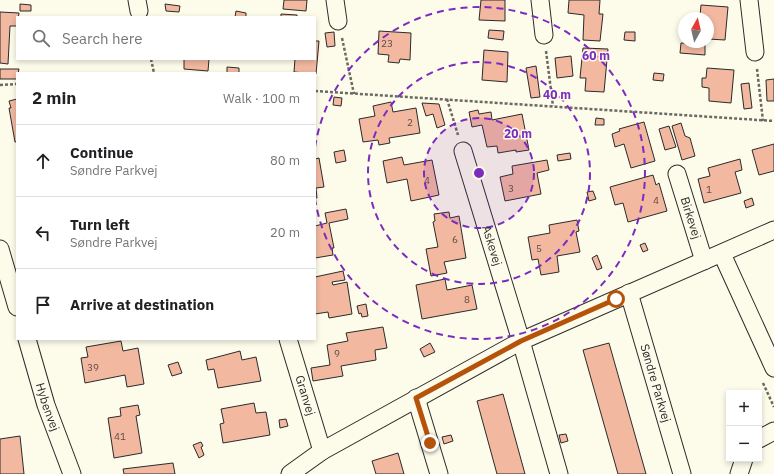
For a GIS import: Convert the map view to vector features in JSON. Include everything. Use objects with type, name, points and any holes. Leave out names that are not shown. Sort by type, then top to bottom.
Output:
[{"type":"street","points":[[335,0],[338,21]]},
{"type":"street","points":[[540,0],[544,35]]},
{"type":"street","points":[[749,0],[755,52]]},
{"type":"street","name":"Askevej","points":[[463,151],[521,341]]},
{"type":"street","name":"Birkevej","points":[[677,174],[704,261]]},
{"type":"street","points":[[290,474],[317,462],[416,398],[521,341],[774,230]]},
{"type":"street","points":[[0,249],[16,304]]},
{"type":"street","points":[[722,254],[774,368]]},
{"type":"street","name":"Søndre Parkvej","points":[[629,293],[682,474]]},
{"type":"street","name":"Hybenvej","points":[[27,340],[46,405],[72,474]]},
{"type":"street","name":"Granvej","points":[[288,340],[317,462]]},
{"type":"street","points":[[521,341],[559,474]]},
{"type":"street","points":[[416,398],[439,474]]},
{"type":"street","points":[[762,437],[774,430]]},
{"type":"street","points":[[739,474],[743,462]]},
{"type":"path","points":[[338,21],[354,94]]},
{"type":"path","points":[[544,35],[553,106]]},
{"type":"path","points":[[755,52],[763,120]]},
{"type":"path","points":[[151,60],[154,72]]},
{"type":"path","points":[[0,84],[16,84]]},
{"type":"path","points":[[316,91],[774,121]]},
{"type":"path","points":[[447,99],[463,151]]},
{"type":"building","points":[[284,0],[307,0],[306,11],[283,9]]},
{"type":"building","points":[[481,0],[505,0],[505,21],[479,20]]},
{"type":"building","points":[[569,0],[600,0],[599,14],[603,14],[600,41],[583,40],[584,15],[568,13]]},
{"type":"building","points":[[20,4],[31,5],[31,11],[20,11]]},
{"type":"building","points":[[165,4],[180,6],[179,12],[166,11]]},
{"type":"building","points":[[701,5],[728,7],[725,40],[714,39],[714,12],[700,12]]},
{"type":"building","points":[[236,11],[246,13],[246,16],[235,16]]},
{"type":"building","points":[[0,12],[19,13],[19,16],[16,16],[16,26],[10,26],[8,64],[0,63]]},
{"type":"building","points":[[281,14],[297,15],[297,16],[281,16]]},
{"type":"building","points":[[489,30],[504,31],[503,40],[488,38]]},
{"type":"building","points":[[379,31],[411,33],[410,60],[400,59],[399,63],[388,62],[389,55],[378,54]]},
{"type":"building","points":[[334,32],[335,46],[327,47],[325,33]]},
{"type":"building","points":[[625,32],[635,32],[635,41],[624,40]]},
{"type":"building","points":[[316,41],[319,41],[316,74],[316,72],[294,72],[295,60],[316,60]]},
{"type":"building","points":[[583,48],[608,49],[604,92],[585,91],[586,78],[580,78]]},
{"type":"building","points":[[680,48],[705,48],[705,55],[680,53]]},
{"type":"building","points":[[484,50],[508,52],[507,82],[482,80]]},
{"type":"building","points":[[571,56],[573,76],[557,78],[555,58]]},
{"type":"building","points":[[184,60],[209,60],[208,71],[184,69]]},
{"type":"building","points":[[536,66],[540,97],[531,98],[526,68]]},
{"type":"building","points":[[227,67],[239,68],[239,72],[227,72]]},
{"type":"building","points":[[707,68],[734,70],[731,103],[709,101],[709,88],[702,87],[702,78],[706,78]]},
{"type":"building","points":[[0,69],[19,69],[18,72],[16,72],[16,79],[0,79]]},
{"type":"building","points":[[654,73],[664,74],[663,81],[653,80]]},
{"type":"building","points":[[774,79],[774,101],[767,101],[766,80]]},
{"type":"building","points":[[749,83],[752,108],[744,109],[741,84]]},
{"type":"building","points":[[334,97],[342,98],[341,106],[333,105]]},
{"type":"building","points":[[16,99],[16,142],[9,108],[11,108],[9,101]]},
{"type":"building","points":[[391,102],[393,112],[416,108],[420,133],[389,138],[390,143],[379,145],[378,140],[363,142],[359,119],[375,116],[373,106]]},
{"type":"building","points":[[422,103],[439,104],[445,125],[437,128],[433,114],[426,116]]},
{"type":"building","points":[[478,110],[479,114],[491,112],[492,120],[522,114],[529,150],[516,152],[516,150],[498,153],[497,146],[487,147],[482,125],[472,127],[469,112]]},
{"type":"building","points":[[596,118],[604,119],[604,125],[595,125]]},
{"type":"building","points":[[644,122],[655,161],[631,168],[624,144],[615,147],[612,134],[620,131],[619,129]]},
{"type":"building","points":[[681,123],[685,136],[690,138],[695,156],[682,160],[672,126]]},
{"type":"building","points":[[669,126],[676,147],[665,150],[659,129]]},
{"type":"building","points":[[774,144],[774,171],[759,175],[752,150]]},
{"type":"building","points":[[344,150],[346,161],[336,163],[334,152]]},
{"type":"building","points":[[570,153],[571,159],[558,161],[557,155]]},
{"type":"building","points":[[402,157],[404,165],[432,160],[439,195],[411,201],[407,179],[387,183],[383,161]]},
{"type":"building","points":[[319,158],[324,187],[316,188],[316,159]]},
{"type":"building","points":[[740,159],[742,170],[735,172],[741,193],[704,203],[698,179],[710,176],[708,168]]},
{"type":"building","points":[[547,160],[549,170],[537,173],[541,194],[505,201],[500,177],[513,174],[512,166]]},
{"type":"building","points":[[653,175],[656,185],[659,183],[667,211],[628,222],[623,203],[615,205],[610,187]]},
{"type":"building","points":[[593,191],[596,199],[589,201],[587,192]]},
{"type":"building","points":[[752,198],[754,205],[746,208],[744,201]]},
{"type":"building","points":[[346,209],[348,219],[329,223],[334,248],[332,248],[333,255],[316,258],[316,226],[327,223],[325,213]]},
{"type":"building","points":[[449,212],[450,218],[459,216],[466,258],[444,262],[447,273],[431,276],[426,249],[438,247],[433,222],[435,221],[434,214]]},
{"type":"building","points":[[577,220],[579,231],[576,232],[580,252],[557,256],[559,272],[541,275],[538,259],[532,260],[528,237],[550,233],[549,225]]},
{"type":"building","points":[[645,243],[648,250],[643,252],[640,245]]},
{"type":"building","points":[[597,255],[602,268],[597,270],[592,258]]},
{"type":"building","points":[[343,271],[345,280],[332,282],[333,285],[347,282],[352,314],[329,318],[328,312],[316,314],[316,277]]},
{"type":"building","points":[[445,279],[447,290],[472,285],[477,309],[422,319],[416,285]]},
{"type":"building","points":[[366,304],[368,316],[362,317],[361,313],[359,314],[357,306]]},
{"type":"building","points":[[383,327],[387,348],[375,350],[376,360],[341,366],[343,376],[313,381],[311,368],[330,365],[327,345],[348,341],[346,333]]},
{"type":"building","points":[[121,341],[123,351],[138,348],[144,384],[127,387],[125,375],[85,383],[81,358],[88,357],[86,347]]},
{"type":"building","points":[[430,343],[435,352],[424,357],[420,349]]},
{"type":"building","points":[[609,343],[646,474],[618,474],[583,350]]},
{"type":"building","points":[[240,351],[242,360],[256,357],[261,381],[218,388],[214,369],[208,370],[206,360]]},
{"type":"building","points":[[178,362],[182,373],[172,376],[168,365]]},
{"type":"building","points":[[503,394],[525,474],[497,474],[477,401]]},
{"type":"building","points":[[254,403],[256,413],[266,412],[270,435],[223,443],[220,424],[224,423],[221,409]]},
{"type":"building","points":[[138,405],[140,415],[136,416],[142,453],[114,458],[108,418],[121,416],[120,408]]},
{"type":"building","points":[[286,419],[288,426],[280,428],[279,420]]},
{"type":"building","points":[[566,434],[568,441],[561,443],[559,435]]},
{"type":"building","points":[[451,435],[453,441],[444,444],[442,437]]},
{"type":"building","points":[[20,436],[24,474],[0,474],[0,439]]},
{"type":"building","points":[[201,442],[204,455],[199,458],[193,445]]},
{"type":"building","points":[[398,453],[404,474],[376,474],[372,461]]},
{"type":"building","points":[[173,463],[175,474],[124,474],[123,469]]},
{"type":"route","points":[[430,443],[416,398],[521,341],[616,299]]}]
